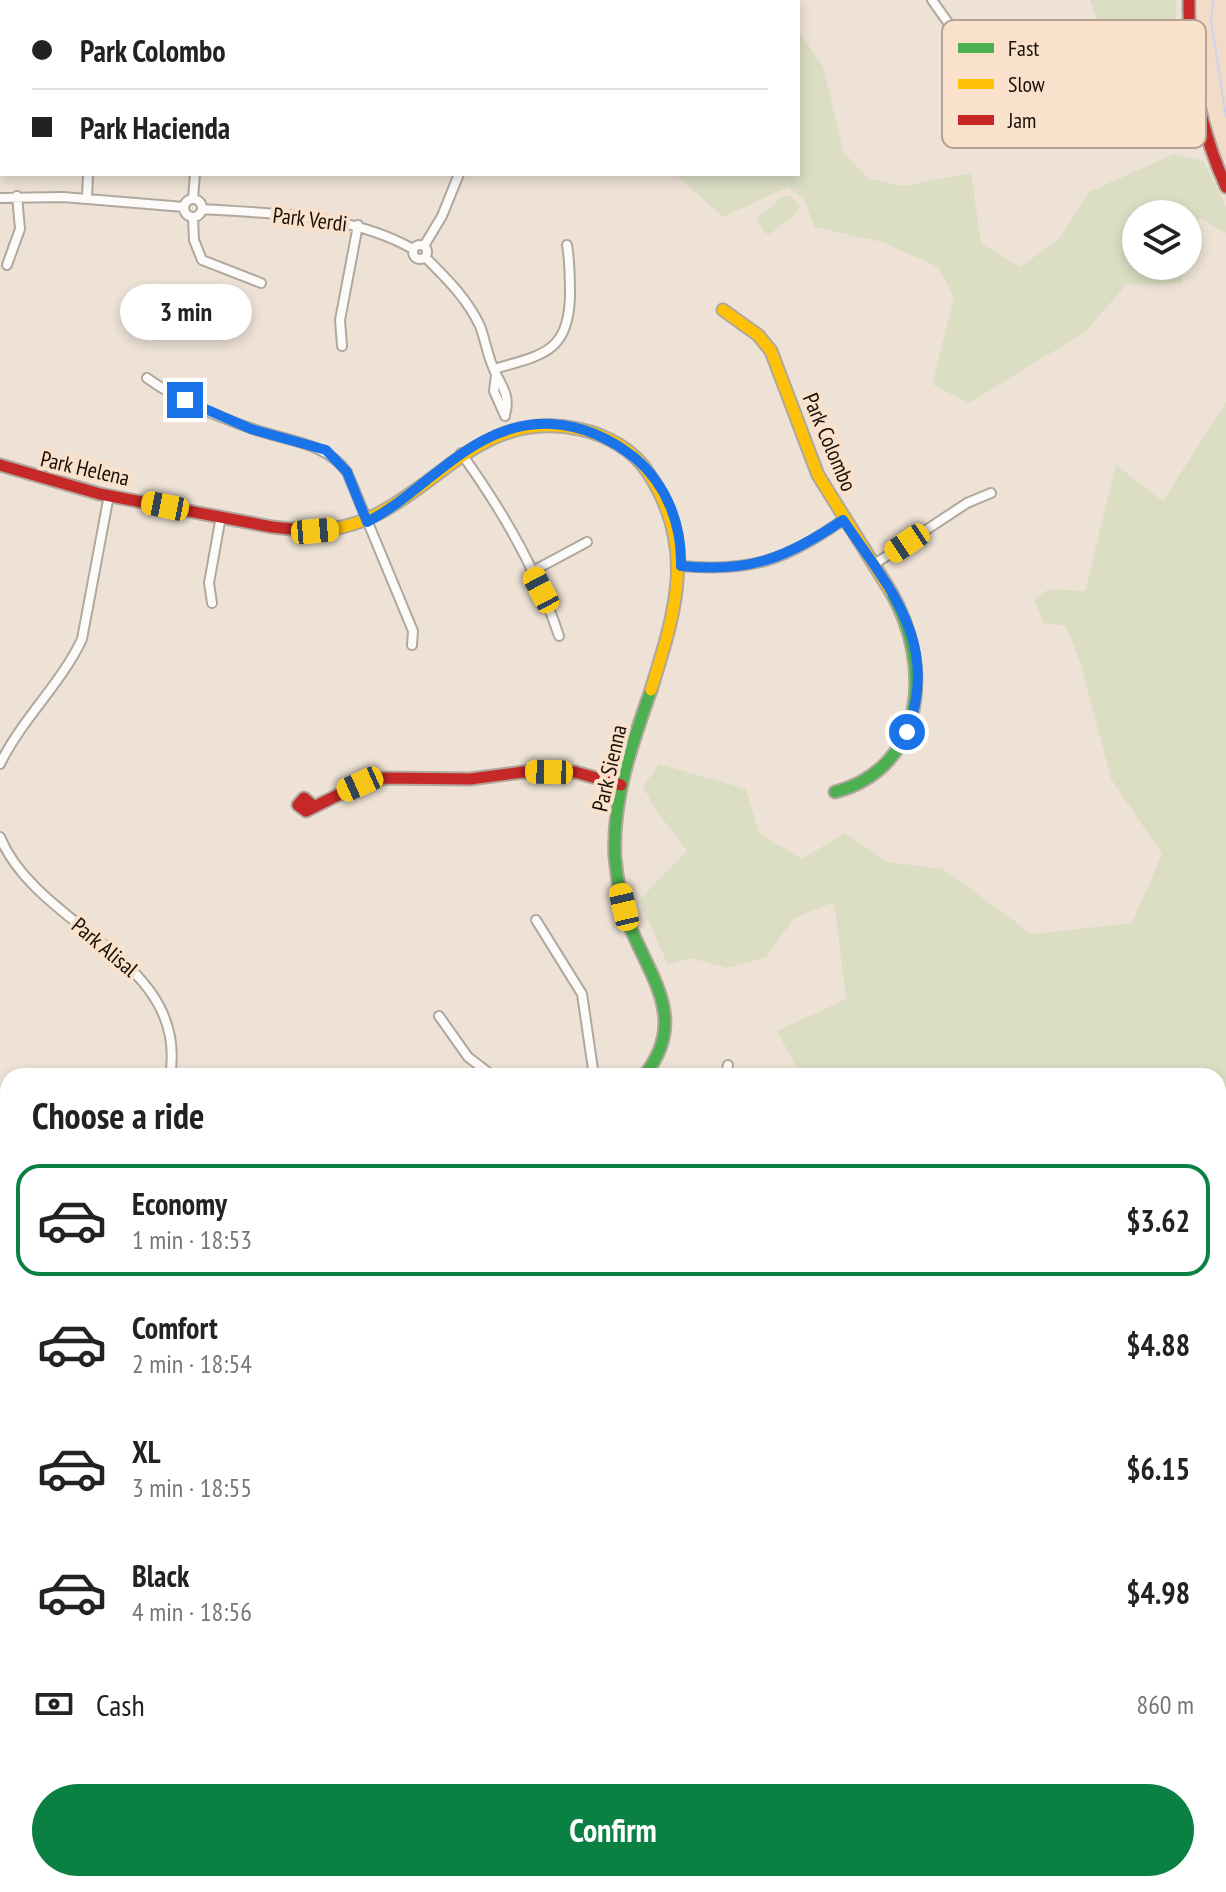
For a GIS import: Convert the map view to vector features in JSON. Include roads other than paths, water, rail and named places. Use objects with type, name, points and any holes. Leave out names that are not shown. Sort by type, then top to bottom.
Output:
[{"type":"street","points":[[932,0],[946,20]]},
{"type":"street","points":[[1206,136],[1226,187]]},
{"type":"street","points":[[87,199],[88,176]]},
{"type":"street","points":[[0,198],[87,199],[184,207],[193,199],[195,176]]},
{"type":"street","points":[[425,257],[424,246],[442,216],[458,176]]},
{"type":"street","points":[[7,265],[20,229],[17,196]]},
{"type":"street","points":[[193,199],[202,209],[193,217]]},
{"type":"street","points":[[184,207],[185,213],[193,217]]},
{"type":"street","name":"Park Verdi","points":[[202,209],[358,225],[385,233],[413,249],[415,257],[425,257],[459,291],[479,325],[495,372],[506,393]]},
{"type":"street","points":[[193,217],[194,240],[202,260],[261,283]]},
{"type":"street","points":[[342,346],[340,320],[358,225]]},
{"type":"street","points":[[495,372],[538,356],[564,336],[570,311],[567,245]]},
{"type":"street","points":[[413,249],[424,246]]},
{"type":"street","name":"Park Colombo","points":[[723,310],[758,335],[771,351],[816,472],[843,520],[901,608],[914,636],[919,680],[915,710],[899,748],[876,774],[853,788],[835,792]]},
{"type":"street","name":"Park Verdi","points":[[495,372],[495,396]]},
{"type":"street","points":[[147,378],[163,390],[251,429],[326,450],[347,472],[413,631],[412,645]]},
{"type":"street","points":[[505,415],[506,393],[495,396],[509,428]]},
{"type":"street","name":"Park Helena","points":[[0,466],[41,481],[315,531],[367,522],[388,511],[461,453],[509,428],[538,423],[566,425],[614,441],[658,483],[671,507]]},
{"type":"street","points":[[461,453],[531,572],[550,608],[559,636]]},
{"type":"street","points":[[873,565],[967,503],[991,493]]},
{"type":"street","points":[[0,764],[9,746],[73,658],[82,639],[109,495]]},
{"type":"street","name":"Park Sienna","points":[[649,1068],[664,1045],[667,1015],[662,995],[630,927],[619,885],[615,833],[621,785],[677,591],[681,548],[671,507]]},
{"type":"street","points":[[212,603],[209,583],[221,516]]},
{"type":"street","points":[[681,566],[731,570],[754,566],[805,545],[843,520]]},
{"type":"street","points":[[531,572],[587,542]]},
{"type":"street","points":[[312,805],[360,784],[385,778],[470,779],[523,772],[575,772],[621,785]]},
{"type":"street","name":"Park Alisal","points":[[0,837],[20,872],[36,889],[143,979],[160,1004],[169,1028],[170,1068]]},
{"type":"street","points":[[536,920],[582,994],[587,1009],[592,1068]]},
{"type":"street","points":[[439,1016],[468,1057],[482,1068]]},
{"type":"waterway","points":[[1213,0],[1211,20],[1226,117]]}]
